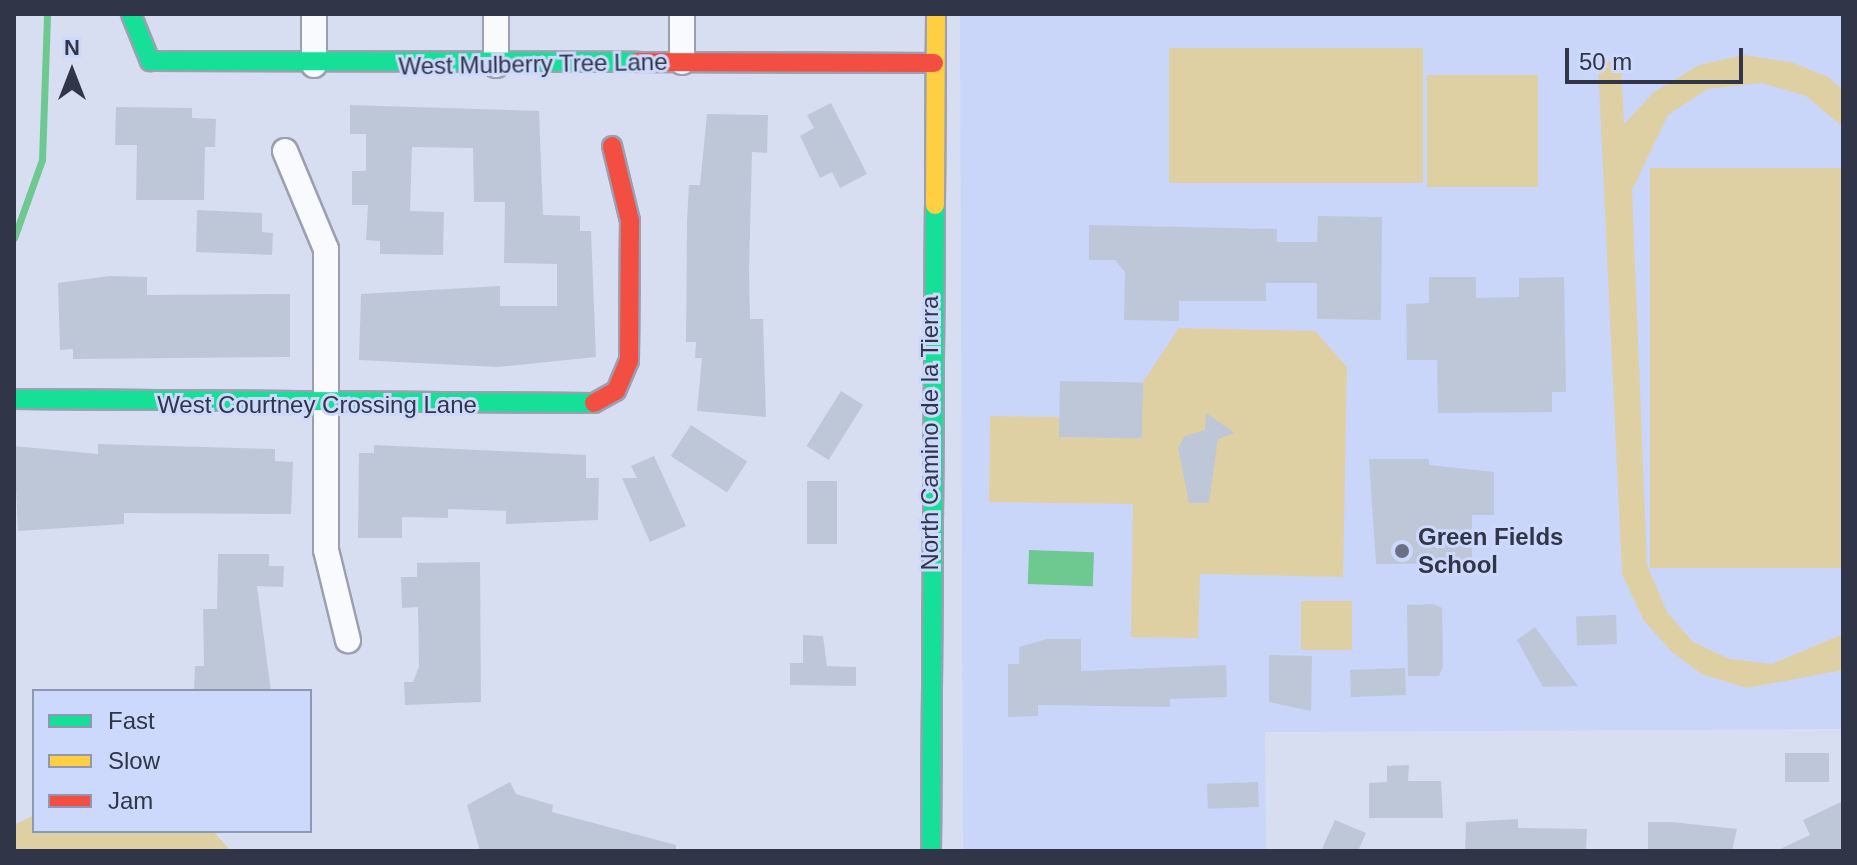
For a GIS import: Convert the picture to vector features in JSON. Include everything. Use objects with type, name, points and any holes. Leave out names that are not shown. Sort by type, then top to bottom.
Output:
[{"type":"street","name":"West Mulberry Tree Lane","points":[[131,14],[141,46],[150,61],[314,65],[934,63]]},
{"type":"street","points":[[314,14],[314,65]]},
{"type":"street","points":[[496,14],[496,65]]},
{"type":"street","points":[[682,14],[682,62]]},
{"type":"street","name":"North Camino de la Tierra","points":[[931,851],[936,14]]},
{"type":"street","name":"West Courtney Crossing Lane","points":[[14,399],[578,407],[623,399],[629,361],[630,221],[612,146]]},
{"type":"street","points":[[285,151],[326,249],[326,550],[348,640]]},
{"type":"shaded area","name":"Green Fields School","points":[[960,14],[1843,14],[1843,729],[1265,732],[1266,851],[963,851]]},
{"type":"shaded area","points":[[1169,48],[1423,48],[1423,183],[1169,183]]},
{"type":"shaded area","points":[[1743,55],[1791,62],[1828,77],[1843,90],[1843,127],[1806,96],[1762,83],[1708,89],[1668,115],[1632,190],[1647,565],[1667,612],[1693,642],[1730,659],[1772,664],[1843,634],[1843,670],[1747,688],[1701,674],[1671,651],[1644,621],[1622,574],[1598,62],[1621,60],[1624,124],[1654,92],[1699,65]]},
{"type":"shaded area","points":[[1427,75],[1538,75],[1538,187],[1427,187]]},
{"type":"shaded area","points":[[1650,168],[1843,168],[1843,568],[1650,568]]},
{"type":"shaded area","points":[[1179,328],[1315,331],[1347,367],[1343,577],[1200,574],[1198,638],[1131,637],[1133,504],[989,502],[990,416],[1062,417],[1062,437],[1141,438],[1143,382]]},
{"type":"shaded area","points":[[1029,550],[1094,552],[1093,586],[1028,584]]},
{"type":"shaded area","points":[[1301,601],[1352,601],[1352,650],[1301,650]]},
{"type":"shaded area","points":[[32,816],[32,833],[215,833],[231,851],[14,851],[14,825]]},
{"type":"building","points":[[831,103],[867,174],[840,188],[832,172],[820,178],[800,136],[814,128],[807,115]]},
{"type":"building","points":[[350,105],[539,111],[543,215],[580,216],[580,231],[591,231],[596,357],[498,367],[359,360],[361,294],[500,286],[500,306],[557,306],[557,264],[504,263],[505,202],[474,202],[473,148],[412,147],[410,211],[444,212],[443,255],[380,254],[380,241],[366,240],[368,205],[352,205],[352,171],[366,171],[366,134],[350,134]]},
{"type":"building","points":[[116,107],[192,108],[192,118],[216,119],[215,147],[205,147],[204,200],[136,200],[137,145],[115,145]]},
{"type":"building","points":[[707,114],[768,115],[767,153],[752,152],[749,271],[750,319],[763,319],[766,417],[697,411],[702,358],[695,358],[696,342],[686,342],[687,221],[689,185],[700,185]]},
{"type":"building","points":[[197,210],[262,213],[262,232],[273,233],[272,255],[196,252]]},
{"type":"building","points":[[1318,216],[1382,217],[1381,320],[1317,319],[1317,283],[1266,283],[1266,301],[1179,301],[1179,321],[1124,320],[1125,272],[1115,260],[1089,260],[1089,225],[1277,229],[1277,242],[1317,242]]},
{"type":"building","points":[[109,276],[147,277],[147,295],[290,294],[290,357],[73,359],[73,349],[60,350],[58,283]]},
{"type":"building","points":[[1429,277],[1476,277],[1476,298],[1519,297],[1519,278],[1564,277],[1566,392],[1552,392],[1552,412],[1438,413],[1437,360],[1407,360],[1406,304],[1429,303]]},
{"type":"building","points":[[1060,381],[1143,382],[1142,438],[1059,437]]},
{"type":"building","points":[[841,391],[863,405],[829,460],[807,446]]},
{"type":"building","points":[[1206,413],[1235,433],[1218,439],[1209,503],[1189,503],[1178,448],[1185,436],[1205,430]]},
{"type":"building","points":[[691,425],[747,461],[727,493],[671,456]]},
{"type":"building","points":[[98,444],[275,449],[275,461],[293,462],[291,514],[124,513],[124,524],[18,531],[14,446],[98,454]]},
{"type":"building","points":[[374,445],[586,455],[586,478],[599,478],[598,520],[506,524],[506,511],[448,509],[448,518],[402,517],[402,538],[358,538],[359,453],[374,453]]},
{"type":"building","points":[[654,456],[686,526],[650,542],[622,478],[637,478],[631,466]]},
{"type":"building","points":[[1369,459],[1429,459],[1429,465],[1494,472],[1494,515],[1472,515],[1472,563],[1376,564]]},
{"type":"building","points":[[807,481],[837,481],[837,544],[807,544]]},
{"type":"building","points":[[218,554],[269,554],[269,566],[284,566],[283,587],[257,586],[271,689],[194,689],[195,666],[204,666],[203,609],[217,609]]},
{"type":"building","points":[[480,562],[481,702],[405,705],[404,682],[413,682],[419,667],[418,607],[402,608],[401,577],[417,577],[417,563]]},
{"type":"building","points":[[1433,604],[1442,608],[1443,666],[1439,676],[1408,676],[1407,605]]},
{"type":"building","points":[[1616,615],[1617,644],[1577,645],[1576,616]]},
{"type":"building","points":[[1535,627],[1578,686],[1543,687],[1517,640]]},
{"type":"building","points":[[803,635],[823,636],[827,666],[856,667],[856,686],[790,685],[790,663],[803,663]]},
{"type":"building","points":[[1047,639],[1081,639],[1081,671],[1226,665],[1227,697],[1170,699],[1170,707],[1038,705],[1038,716],[1008,717],[1008,664],[1019,664],[1019,647]]},
{"type":"building","points":[[1269,655],[1312,656],[1311,711],[1269,702]]},
{"type":"building","points":[[1405,668],[1406,695],[1351,697],[1350,670]]},
{"type":"building","points":[[1785,753],[1829,753],[1829,782],[1785,782]]},
{"type":"building","points":[[1409,765],[1408,781],[1441,781],[1443,818],[1369,818],[1369,783],[1387,782],[1387,766]]},
{"type":"building","points":[[510,782],[516,794],[553,805],[552,812],[676,845],[676,851],[480,851],[467,805]]},
{"type":"building","points":[[1258,782],[1259,807],[1208,809],[1207,784]]},
{"type":"building","points":[[1843,801],[1843,851],[1776,851],[1810,835],[1803,820]]},
{"type":"building","points":[[1518,819],[1518,828],[1587,829],[1586,851],[1465,851],[1466,822]]},
{"type":"building","points":[[1335,820],[1366,833],[1358,851],[1321,851]]},
{"type":"building","points":[[1648,822],[1737,829],[1732,851],[1648,851]]},
{"type":"waterway","points":[[14,238],[42,160],[47,14]]},
{"type":"traffic: fast","points":[[131,14],[150,61],[637,62]]},
{"type":"traffic: fast","points":[[931,851],[935,205]]},
{"type":"traffic: fast","points":[[14,399],[594,403]]},
{"type":"traffic: slow","points":[[935,205],[936,14]]},
{"type":"traffic: jam","points":[[637,62],[934,63]]},
{"type":"traffic: jam","points":[[594,403],[616,391],[629,361],[630,221],[612,146]]},
{"type":"place","name":"Green Fields School","points":[[1402,551]]}]
